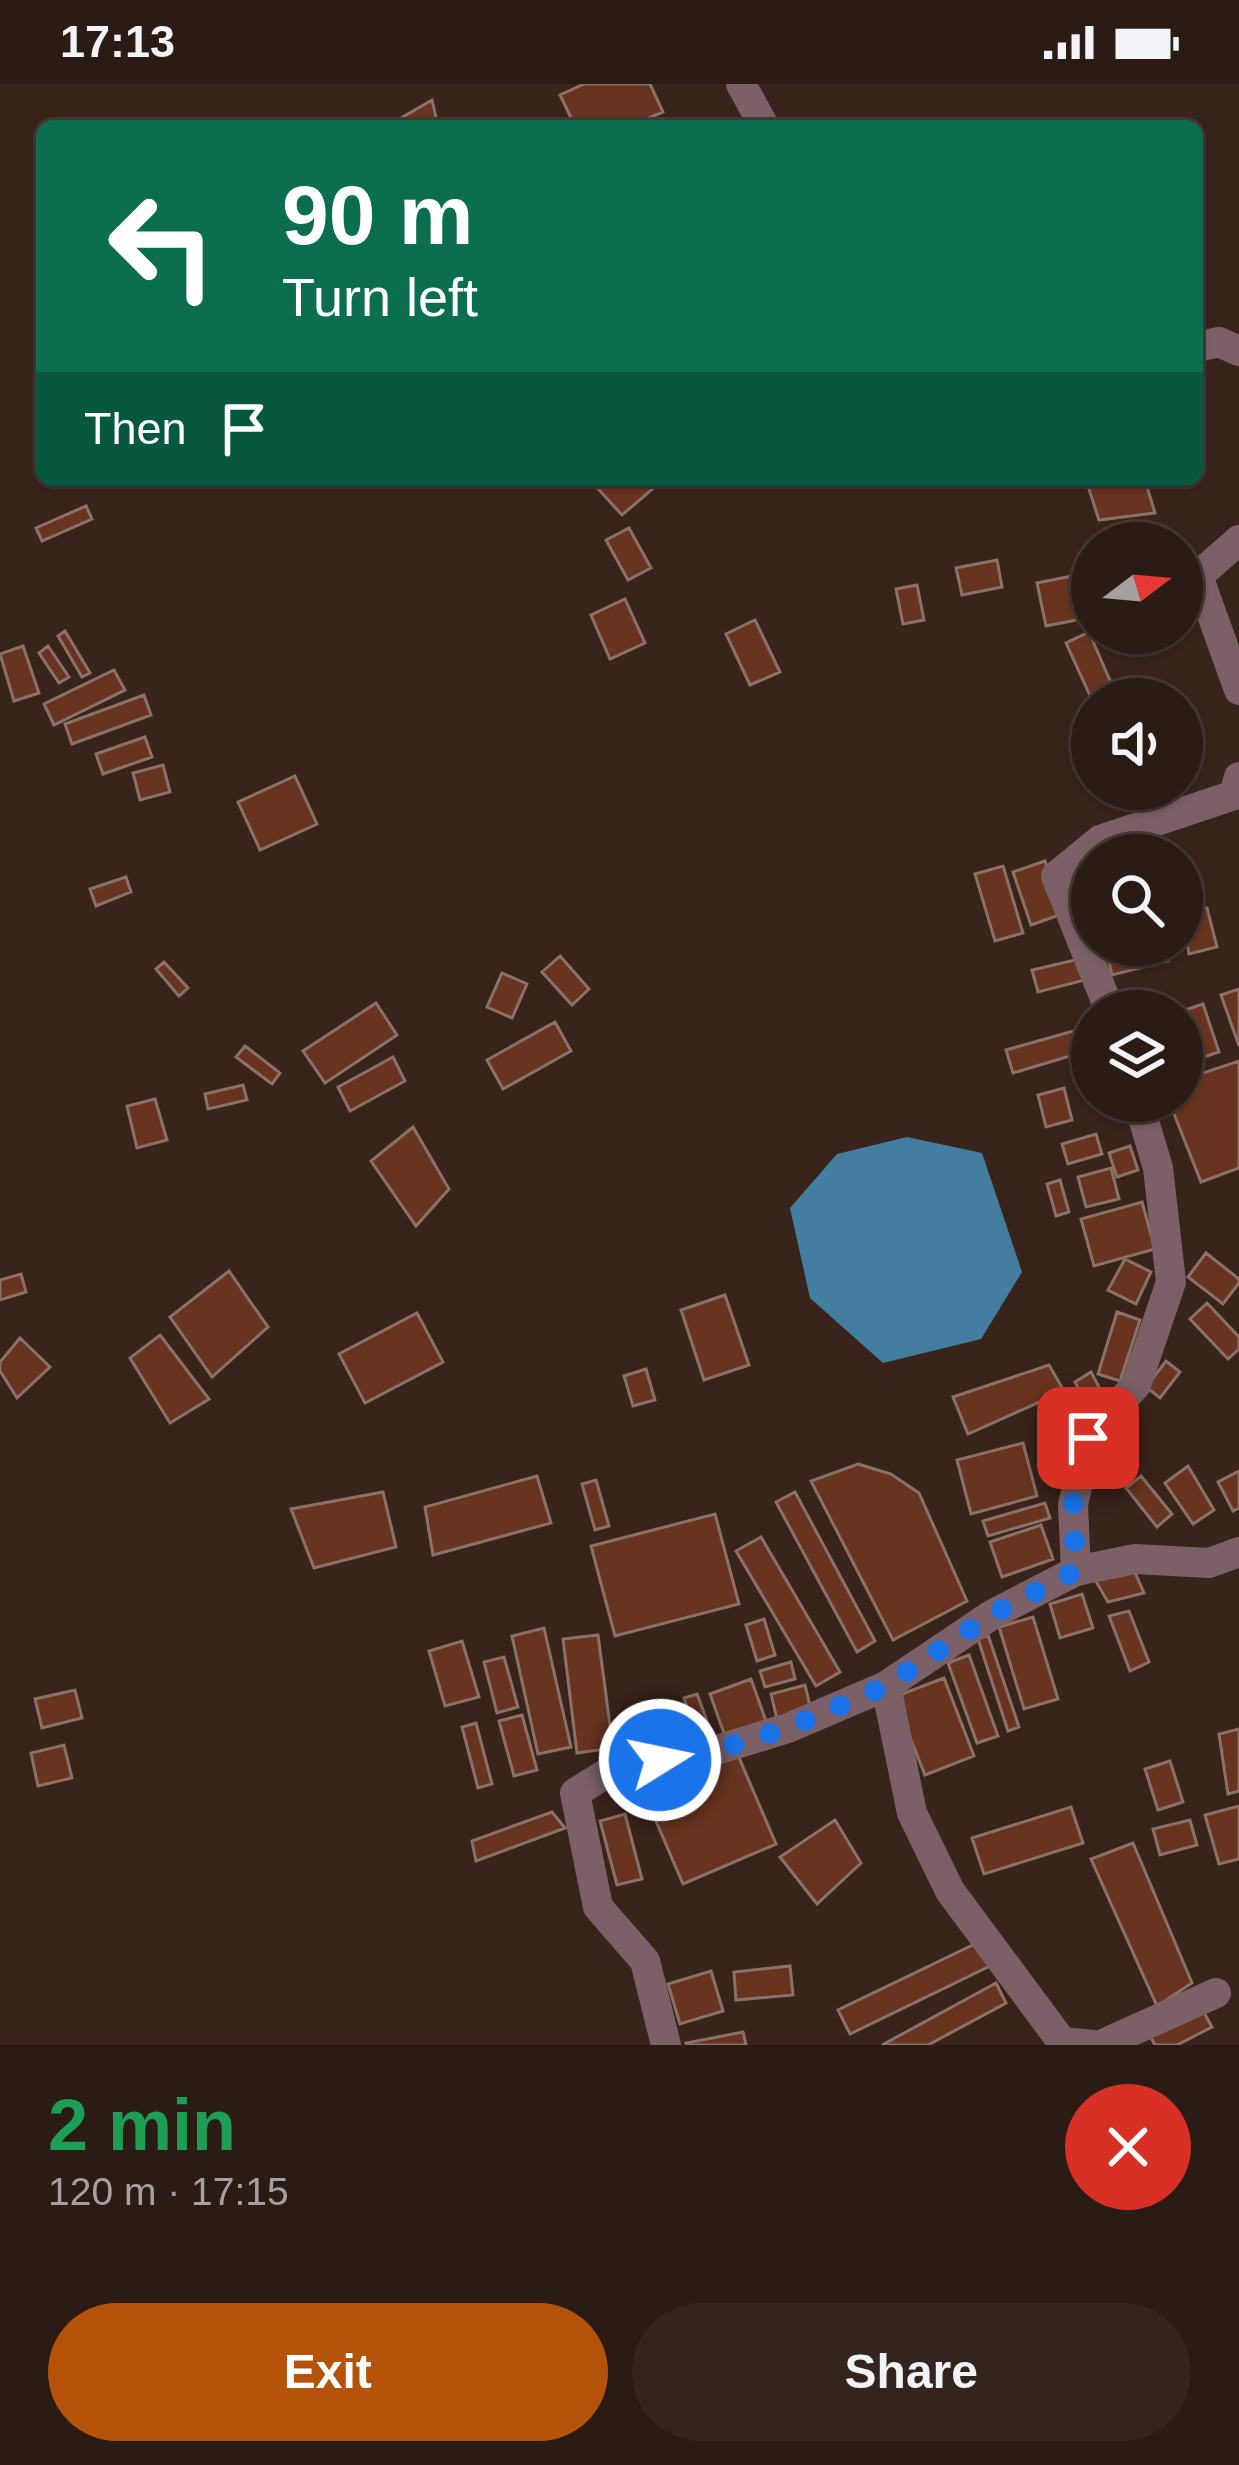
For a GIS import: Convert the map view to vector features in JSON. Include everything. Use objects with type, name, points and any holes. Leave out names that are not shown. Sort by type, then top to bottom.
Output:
[{"type":"street","points":[[742,84],[761,120]]},
{"type":"street","points":[[1203,346],[1219,342],[1239,351]]},
{"type":"street","points":[[1239,540],[1198,576],[1239,690]]},
{"type":"street","points":[[1102,990],[1057,876],[1100,841],[1237,789]]},
{"type":"street","points":[[1076,1571],[1073,1505],[1088,1438],[1136,1384],[1171,1282],[1158,1168],[1144,1122]]},
{"type":"street","points":[[666,2045],[645,1961],[598,1907],[575,1793],[620,1765],[700,1755],[788,1728],[886,1686],[993,1614],[1076,1571],[1135,1559],[1209,1563],[1239,1552]]},
{"type":"street","points":[[886,1686],[912,1813],[950,1891],[1062,2042],[1097,2045],[1216,1993]]},
{"type":"water","points":[[907,1137],[982,1153],[1022,1272],[981,1339],[883,1363],[810,1298],[790,1208],[837,1154]]},
{"type":"building","points":[[584,84],[650,84],[663,112],[644,120],[572,120],[560,95]]},
{"type":"building","points":[[432,100],[437,120],[398,120]]},
{"type":"building","points":[[595,486],[656,486],[622,515]]},
{"type":"building","points":[[1088,486],[1147,486],[1155,513],[1099,520]]},
{"type":"building","points":[[86,506],[92,519],[42,541],[36,528]]},
{"type":"building","points":[[629,528],[651,568],[628,580],[606,540]]},
{"type":"building","points":[[997,560],[1002,587],[962,595],[956,568]]},
{"type":"building","points":[[1071,576],[1071,621],[1046,626],[1037,583]]},
{"type":"building","points":[[917,585],[924,620],[903,624],[896,589]]},
{"type":"building","points":[[625,599],[645,643],[610,659],[591,615]]},
{"type":"building","points":[[755,620],[780,672],[750,685],[726,634]]},
{"type":"building","points":[[65,631],[90,673],[82,677],[58,636]]},
{"type":"building","points":[[23,646],[39,693],[14,701],[0,654]]},
{"type":"building","points":[[48,646],[69,677],[59,683],[39,653]]},
{"type":"building","points":[[1071,654],[1099,654],[1109,678],[1082,678]]},
{"type":"building","points":[[114,670],[125,690],[54,725],[44,704]]},
{"type":"building","points":[[144,695],[151,715],[72,744],[65,724]]},
{"type":"building","points":[[145,737],[152,757],[103,774],[96,754]]},
{"type":"building","points":[[163,765],[170,792],[140,800],[133,773]]},
{"type":"building","points":[[295,776],[317,824],[260,850],[238,802]]},
{"type":"building","points":[[1045,861],[1062,914],[1031,925],[1013,872]]},
{"type":"building","points":[[1003,866],[1023,933],[995,941],[975,874]]},
{"type":"building","points":[[126,877],[131,892],[96,906],[90,889]]},
{"type":"building","points":[[1207,908],[1217,947],[1203,950],[1203,909]]},
{"type":"building","points":[[560,956],[589,989],[572,1005],[542,972]]},
{"type":"building","points":[[1071,961],[1071,966],[1081,966],[1085,980],[1038,992],[1032,970]]},
{"type":"building","points":[[164,962],[188,988],[179,996],[156,969]]},
{"type":"building","points":[[1110,966],[1148,966],[1112,975]]},
{"type":"building","points":[[502,973],[527,984],[512,1018],[487,1007]]},
{"type":"building","points":[[1239,989],[1239,1046],[1221,995]]},
{"type":"building","points":[[376,1003],[397,1035],[325,1083],[303,1051]]},
{"type":"building","points":[[1203,1004],[1219,1052],[1203,1057]]},
{"type":"building","points":[[555,1022],[571,1051],[503,1089],[487,1060]]},
{"type":"building","points":[[1071,1032],[1071,1056],[1013,1073],[1006,1050]]},
{"type":"building","points":[[245,1046],[280,1073],[272,1084],[236,1057]]},
{"type":"building","points":[[393,1057],[405,1081],[350,1111],[338,1087]]},
{"type":"building","points":[[1239,1061],[1239,1168],[1201,1182],[1177,1122],[1203,1122],[1203,1073]]},
{"type":"building","points":[[243,1085],[247,1100],[208,1109],[205,1094]]},
{"type":"building","points":[[1064,1088],[1071,1120],[1046,1127],[1038,1095]]},
{"type":"building","points":[[155,1099],[167,1140],[137,1148],[127,1106]]},
{"type":"building","points":[[413,1127],[449,1189],[416,1226],[371,1161]]},
{"type":"building","points":[[1096,1134],[1102,1154],[1068,1164],[1062,1144]]},
{"type":"building","points":[[1130,1146],[1138,1170],[1117,1177],[1109,1153]]},
{"type":"building","points":[[1111,1168],[1119,1199],[1086,1207],[1078,1177]]},
{"type":"building","points":[[1060,1180],[1069,1212],[1056,1216],[1047,1184]]},
{"type":"building","points":[[1142,1202],[1155,1249],[1094,1266],[1081,1219]]},
{"type":"building","points":[[1206,1253],[1239,1279],[1223,1304],[1188,1277]]},
{"type":"building","points":[[1125,1259],[1151,1272],[1136,1304],[1108,1290]]},
{"type":"building","points":[[229,1271],[268,1327],[212,1377],[170,1317]]},
{"type":"building","points":[[21,1274],[26,1292],[0,1300],[0,1280]]},
{"type":"building","points":[[725,1295],[749,1365],[704,1380],[681,1310]]},
{"type":"building","points":[[1207,1303],[1239,1337],[1239,1349],[1228,1359],[1190,1319]]},
{"type":"building","points":[[1117,1312],[1140,1320],[1120,1381],[1098,1374]]},
{"type":"building","points":[[417,1313],[443,1362],[365,1403],[339,1354]]},
{"type":"building","points":[[160,1335],[209,1399],[170,1423],[130,1358]]},
{"type":"building","points":[[20,1338],[50,1367],[17,1398],[0,1371],[0,1362]]},
{"type":"building","points":[[1166,1361],[1180,1372],[1160,1398],[1146,1387]]},
{"type":"building","points":[[1049,1365],[1064,1391],[968,1434],[953,1397]]},
{"type":"building","points":[[646,1369],[655,1400],[633,1406],[624,1376]]},
{"type":"building","points":[[1091,1372],[1102,1393],[1086,1402],[1075,1382]]},
{"type":"building","points":[[1023,1443],[1037,1496],[971,1514],[957,1460]]},
{"type":"building","points":[[858,1464],[891,1474],[919,1493],[967,1601],[893,1640],[811,1481]]},
{"type":"building","points":[[1188,1466],[1214,1510],[1193,1524],[1165,1483]]},
{"type":"building","points":[[1239,1471],[1239,1508],[1233,1511],[1218,1482]]},
{"type":"building","points":[[537,1476],[551,1523],[433,1555],[425,1507]]},
{"type":"building","points":[[1141,1476],[1172,1514],[1157,1527],[1126,1488]]},
{"type":"building","points":[[596,1480],[609,1526],[595,1530],[582,1484]]},
{"type":"building","points":[[383,1492],[396,1547],[314,1568],[291,1509]]},
{"type":"building","points":[[795,1492],[875,1641],[857,1652],[776,1502]]},
{"type":"building","points":[[1045,1503],[1050,1518],[988,1536],[983,1521]]},
{"type":"building","points":[[715,1514],[739,1604],[615,1636],[591,1546]]},
{"type":"building","points":[[1041,1525],[1053,1559],[1002,1577],[990,1542]]},
{"type":"building","points":[[761,1537],[840,1672],[816,1686],[736,1551]]},
{"type":"building","points":[[1133,1568],[1144,1593],[1108,1602],[1094,1578]]},
{"type":"building","points":[[1082,1594],[1093,1628],[1060,1638],[1050,1604]]},
{"type":"building","points":[[1129,1611],[1149,1662],[1130,1671],[1109,1616]]},
{"type":"building","points":[[1033,1617],[1058,1699],[1024,1709],[999,1627]]},
{"type":"building","points":[[764,1619],[775,1655],[757,1661],[746,1625]]},
{"type":"building","points":[[544,1628],[571,1747],[538,1754],[512,1636]]},
{"type":"building","points":[[598,1635],[613,1748],[577,1753],[563,1639]]},
{"type":"building","points":[[988,1635],[1019,1727],[1008,1731],[978,1639]]},
{"type":"building","points":[[462,1641],[479,1697],[445,1706],[429,1651]]},
{"type":"building","points":[[969,1655],[998,1736],[977,1743],[948,1663]]},
{"type":"building","points":[[504,1657],[518,1707],[497,1713],[484,1662]]},
{"type":"building","points":[[791,1662],[795,1679],[765,1687],[760,1671]]},
{"type":"building","points":[[944,1678],[974,1756],[925,1775],[894,1697]]},
{"type":"building","points":[[751,1679],[766,1721],[725,1736],[710,1694]]},
{"type":"building","points":[[805,1685],[811,1710],[777,1719],[771,1694]]},
{"type":"building","points":[[75,1690],[82,1718],[42,1728],[35,1699]]},
{"type":"building","points":[[697,1694],[712,1734],[698,1739],[684,1698]]},
{"type":"building","points":[[522,1715],[537,1770],[514,1776],[499,1721]]},
{"type":"building","points":[[686,1721],[691,1741],[630,1754],[625,1733]]},
{"type":"building","points":[[476,1723],[492,1784],[478,1788],[462,1727]]},
{"type":"building","points":[[1239,1729],[1239,1791],[1228,1794],[1219,1734]]},
{"type":"building","points":[[731,1739],[776,1844],[683,1884],[638,1779]]},
{"type":"building","points":[[64,1745],[72,1778],[38,1786],[31,1753]]},
{"type":"building","points":[[1170,1761],[1183,1802],[1158,1810],[1145,1769]]},
{"type":"building","points":[[1239,1806],[1239,1859],[1219,1864],[1205,1815]]},
{"type":"building","points":[[1071,1807],[1083,1843],[984,1874],[972,1838]]},
{"type":"building","points":[[552,1812],[565,1828],[476,1861],[472,1841]]},
{"type":"building","points":[[625,1814],[642,1879],[617,1885],[600,1821]]},
{"type":"building","points":[[835,1820],[861,1863],[817,1904],[780,1857]]},
{"type":"building","points":[[1190,1820],[1197,1845],[1160,1855],[1153,1829]]},
{"type":"building","points":[[1133,1843],[1192,1983],[1157,2006],[1091,1859]]},
{"type":"building","points":[[981,1941],[992,1965],[850,2034],[838,2010]]},
{"type":"building","points":[[790,1966],[793,1995],[736,2000],[734,1972]]},
{"type":"building","points":[[711,1971],[723,2011],[680,2024],[668,1984]]},
{"type":"building","points":[[996,1983],[1006,2003],[928,2045],[882,2045]]},
{"type":"building","points":[[1201,2007],[1212,2027],[1177,2045],[1155,2045],[1149,2034]]},
{"type":"building","points":[[743,2032],[746,2045],[686,2043]]},
{"type":"route","points":[[660,1760],[700,1755],[788,1728],[886,1686],[993,1614],[1076,1571],[1073,1505],[1088,1438]]}]
